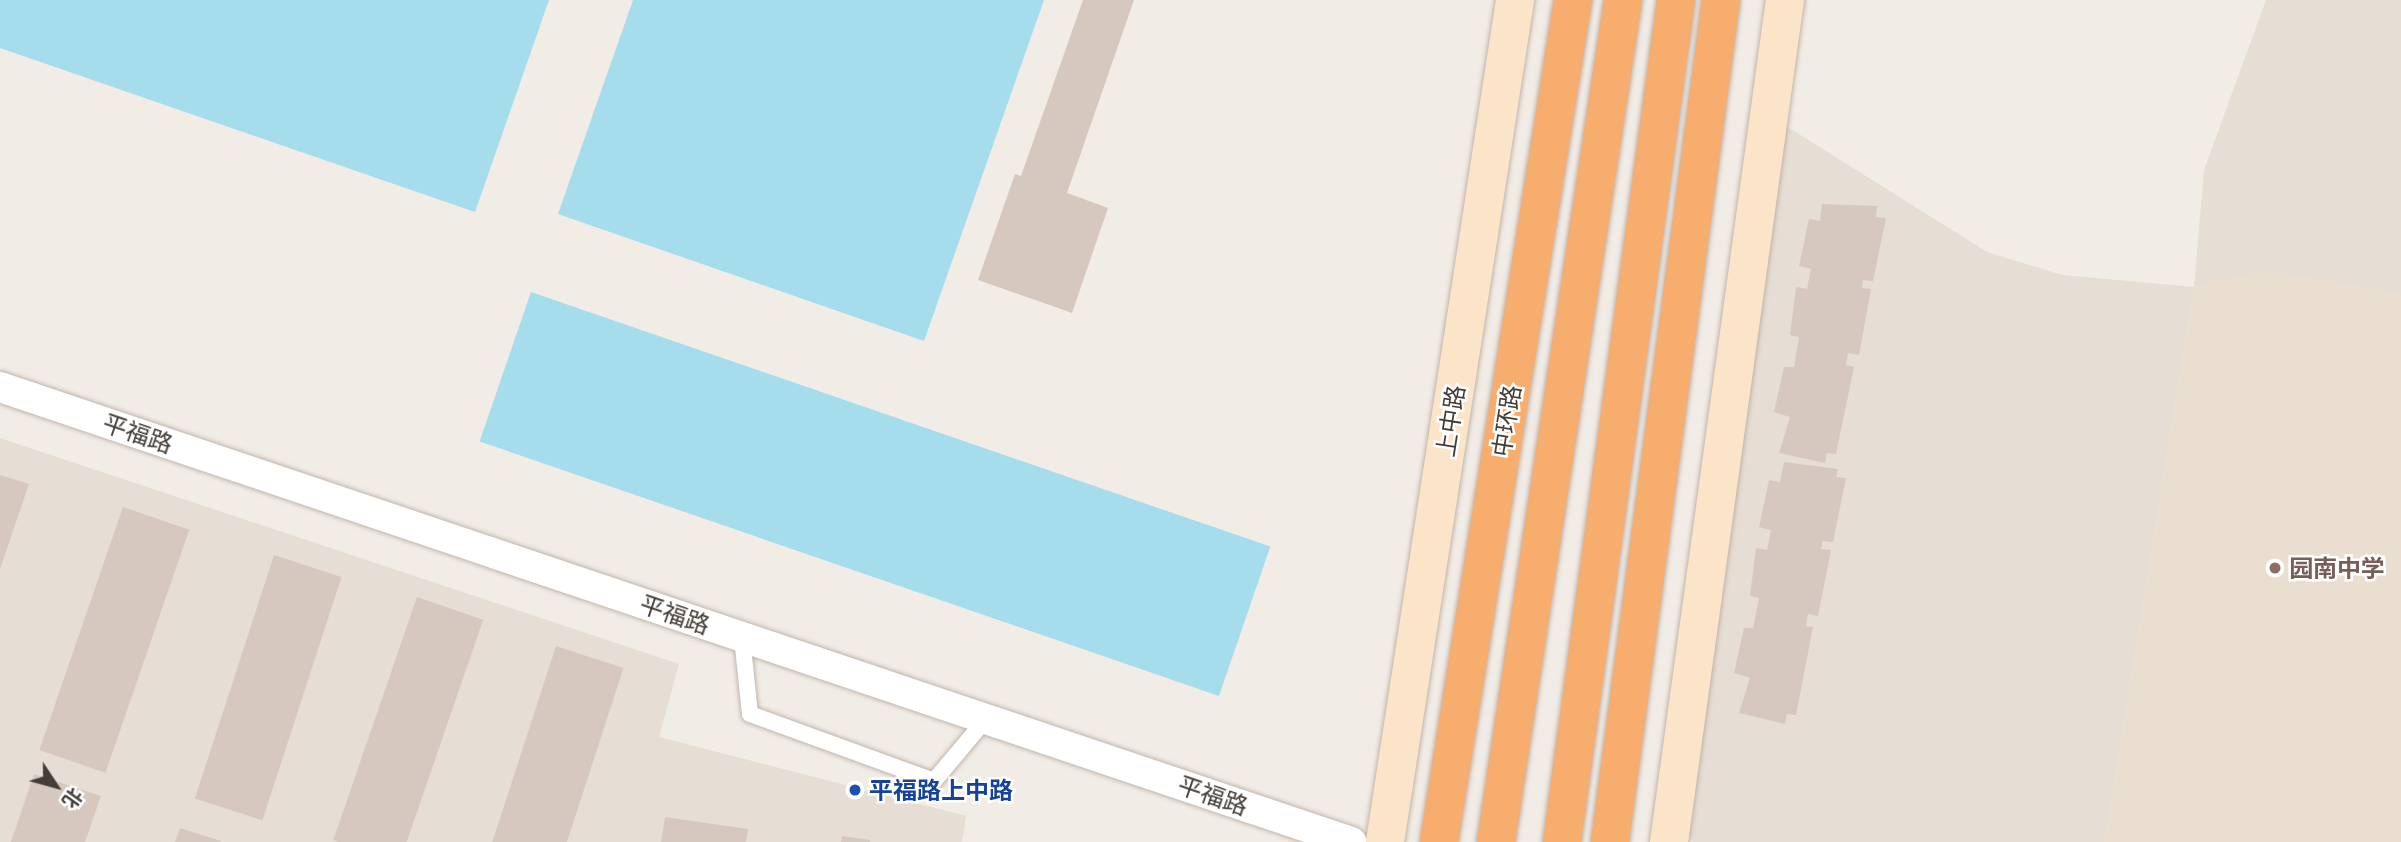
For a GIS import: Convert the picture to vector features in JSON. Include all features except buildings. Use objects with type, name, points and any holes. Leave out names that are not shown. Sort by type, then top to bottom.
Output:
[{"type":"highway","points":[[1510,394],[1555,0]]},
{"type":"highway","name":"中环路","points":[[1438,842],[1573,0]]},
{"type":"highway","points":[[1496,842],[1623,0]]},
{"type":"highway","points":[[1562,842],[1676,0]]},
{"type":"highway","points":[[1610,842],[1721,0]]},
{"type":"main road","name":"上中路","points":[[1385,842],[1515,0]]},
{"type":"main road","points":[[1669,842],[1785,0]]},
{"type":"street","name":"平福路","points":[[0,387],[1351,842]]},
{"type":"lane","points":[[742,637],[750,714],[933,781],[986,719]]},
{"type":"shaded area","points":[[2266,0],[2401,0],[2401,294],[2262,272],[2194,287],[2204,170]]},
{"type":"shaded area","points":[[1783,124],[1987,252],[2062,275],[2194,287],[2105,842],[1693,842],[1686,829]]},
{"type":"shaded area","name":"园南中学","points":[[2262,272],[2401,294],[2401,842],[2105,842],[2194,287]]},
{"type":"shaded area","points":[[0,438],[679,664],[659,737],[966,816],[962,842],[0,842]]},
{"type":"water","points":[[0,0],[549,0],[475,212],[0,48]]},
{"type":"water","points":[[633,0],[1044,0],[924,341],[558,214]]},
{"type":"water","points":[[531,292],[1270,547],[1219,696],[480,441]]},
{"type":"place","name":"园南中学","points":[[2275,568]]},
{"type":"place","name":"平福路上中路","points":[[855,790]]}]
